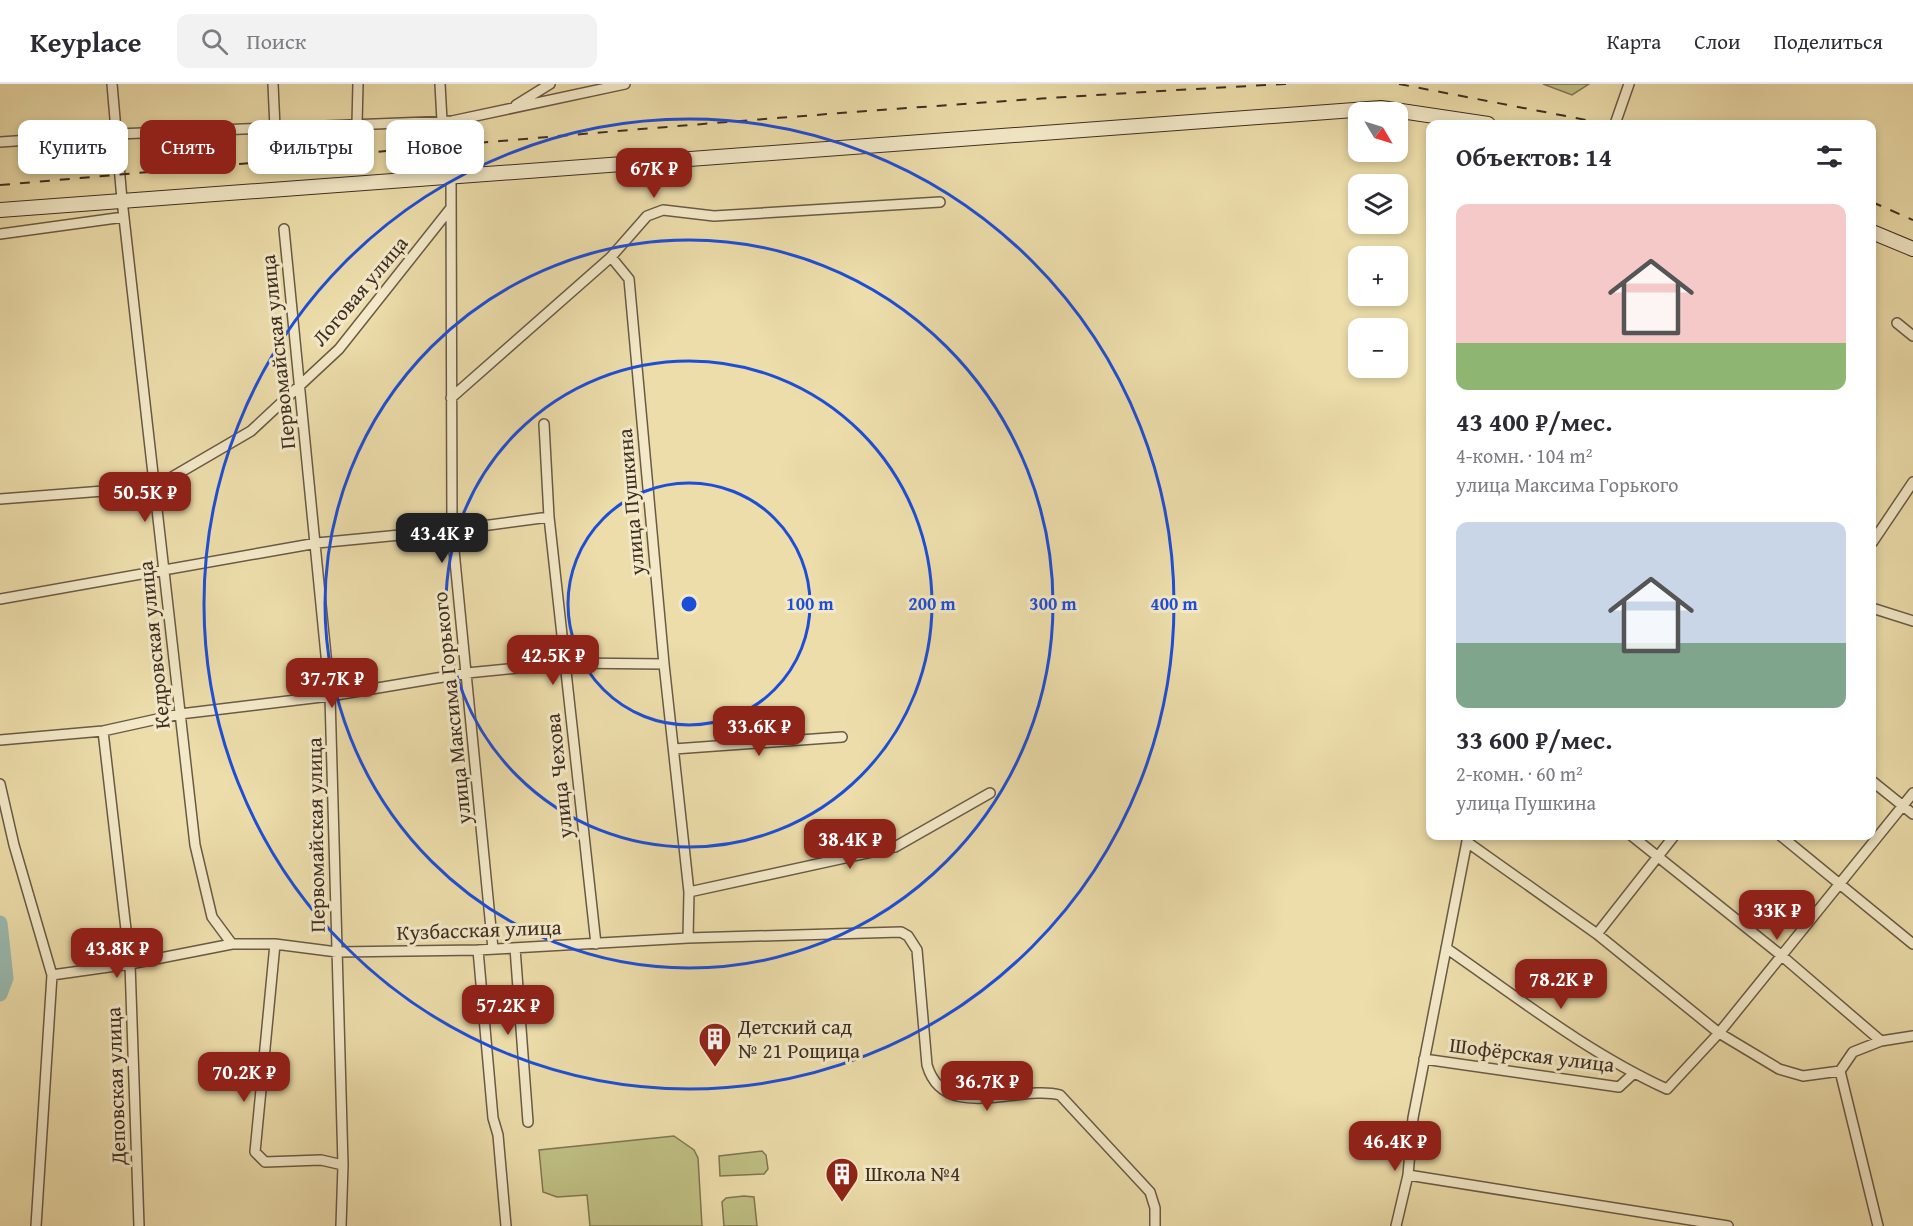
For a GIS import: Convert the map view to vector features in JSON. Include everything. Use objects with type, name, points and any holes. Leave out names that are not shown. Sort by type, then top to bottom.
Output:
[{"type":"street","name":"Кедровская улица","points":[[112,84],[116,120]]},
{"type":"street","points":[[273,84],[275,120]]},
{"type":"street","points":[[357,120],[358,84]]},
{"type":"street","points":[[440,84],[442,120]]},
{"type":"street","points":[[509,110],[550,84]]},
{"type":"street","points":[[448,120],[509,110],[625,84]]},
{"type":"street","points":[[1616,120],[1629,84]]},
{"type":"street","points":[[0,210],[1381,108],[1461,120]]},
{"type":"street","points":[[128,134],[248,129]]},
{"type":"street","points":[[0,142],[18,141]]},
{"type":"street","name":"Кедровская улица","points":[[120,174],[195,845],[212,917],[232,944]]},
{"type":"street","name":"улица Максима Горького","points":[[451,176],[452,530],[493,949]]},
{"type":"street","points":[[451,398],[612,257],[646,216],[663,210],[714,216],[940,202]]},
{"type":"street","name":"Логовая улица","points":[[0,499],[155,487],[251,431],[339,349],[450,209]]},
{"type":"street","points":[[0,234],[124,217]]},
{"type":"street","name":"Первомайская улица","points":[[284,229],[298,387],[317,543],[330,696],[343,1166],[341,1226]]},
{"type":"street","points":[[1876,234],[1913,249]]},
{"type":"street","name":"улица Пушкина","points":[[612,257],[629,279],[664,664],[689,892],[688,938]]},
{"type":"street","points":[[1897,323],[1913,336]]},
{"type":"street","name":"улица Чехова","points":[[544,424],[549,517],[596,944]]},
{"type":"street","points":[[1876,537],[1913,482]]},
{"type":"street","points":[[0,599],[164,572],[317,543],[452,530],[549,517]]},
{"type":"street","points":[[1876,609],[1913,621]]},
{"type":"street","points":[[0,740],[103,731],[180,714],[330,696],[467,673],[564,663],[664,664]]},
{"type":"street","name":"Деповская улица","points":[[103,731],[130,964],[139,1226]]},
{"type":"street","points":[[674,749],[842,738]]},
{"type":"street","points":[[0,784],[14,845],[52,975],[36,1226]]},
{"type":"street","points":[[1876,785],[1913,814]]},
{"type":"street","points":[[689,892],[895,847],[990,793]]},
{"type":"street","points":[[1446,948],[1633,1074],[1667,1089],[1719,1033],[1913,793]]},
{"type":"street","points":[[1396,1226],[1408,1175],[1413,1118],[1467,840]]},
{"type":"street","points":[[1468,840],[1597,934],[1719,1033],[1779,1070],[1803,1076],[1840,1071],[1853,1052],[1881,1041],[1913,1036]]},
{"type":"street","points":[[1637,840],[1782,956],[1881,1041]]},
{"type":"street","points":[[1597,934],[1671,840]]},
{"type":"street","points":[[1786,840],[1913,944]]},
{"type":"street","name":"Кузбасская улица","points":[[52,975],[130,964],[232,944],[275,944],[337,952],[478,950],[688,938],[894,931],[908,936],[917,950],[927,1065],[934,1082],[950,1092],[978,1099],[1047,1092],[1060,1095],[1150,1192],[1155,1208],[1155,1226]]},
{"type":"street","points":[[275,944],[255,1152],[265,1162],[321,1160],[343,1166]]},
{"type":"street","points":[[515,948],[528,1122]]},
{"type":"street","points":[[478,950],[493,1118],[498,1135],[506,1226]]},
{"type":"street","name":"Шофёрская улица","points":[[1424,1059],[1619,1087],[1633,1074]]},
{"type":"street","points":[[1840,1071],[1878,1226]]},
{"type":"street","points":[[1408,1175],[1728,1226]]},
{"type":"green space","points":[[1543,84],[1589,84],[1572,95]]},
{"type":"green space","points":[[674,1136],[694,1150],[698,1158],[702,1226],[590,1226],[587,1195],[557,1197],[543,1192],[539,1150]]},
{"type":"green space","points":[[762,1151],[766,1155],[768,1169],[764,1174],[720,1176],[719,1156]]},
{"type":"green space","points":[[754,1197],[757,1226],[724,1226],[722,1202],[726,1198]]},
{"type":"waterway","points":[[0,923],[6,978],[0,994]]},
{"type":"railway","points":[[0,185],[804,116],[1287,84]]},
{"type":"railway","points":[[1399,84],[1586,120]]},
{"type":"railway","points":[[1876,204],[1913,220]]},
{"type":"place","name":"Детский сад № 21 Рощица","points":[[715,1068]]},
{"type":"place","name":"Школа №4","points":[[842,1203]]}]
